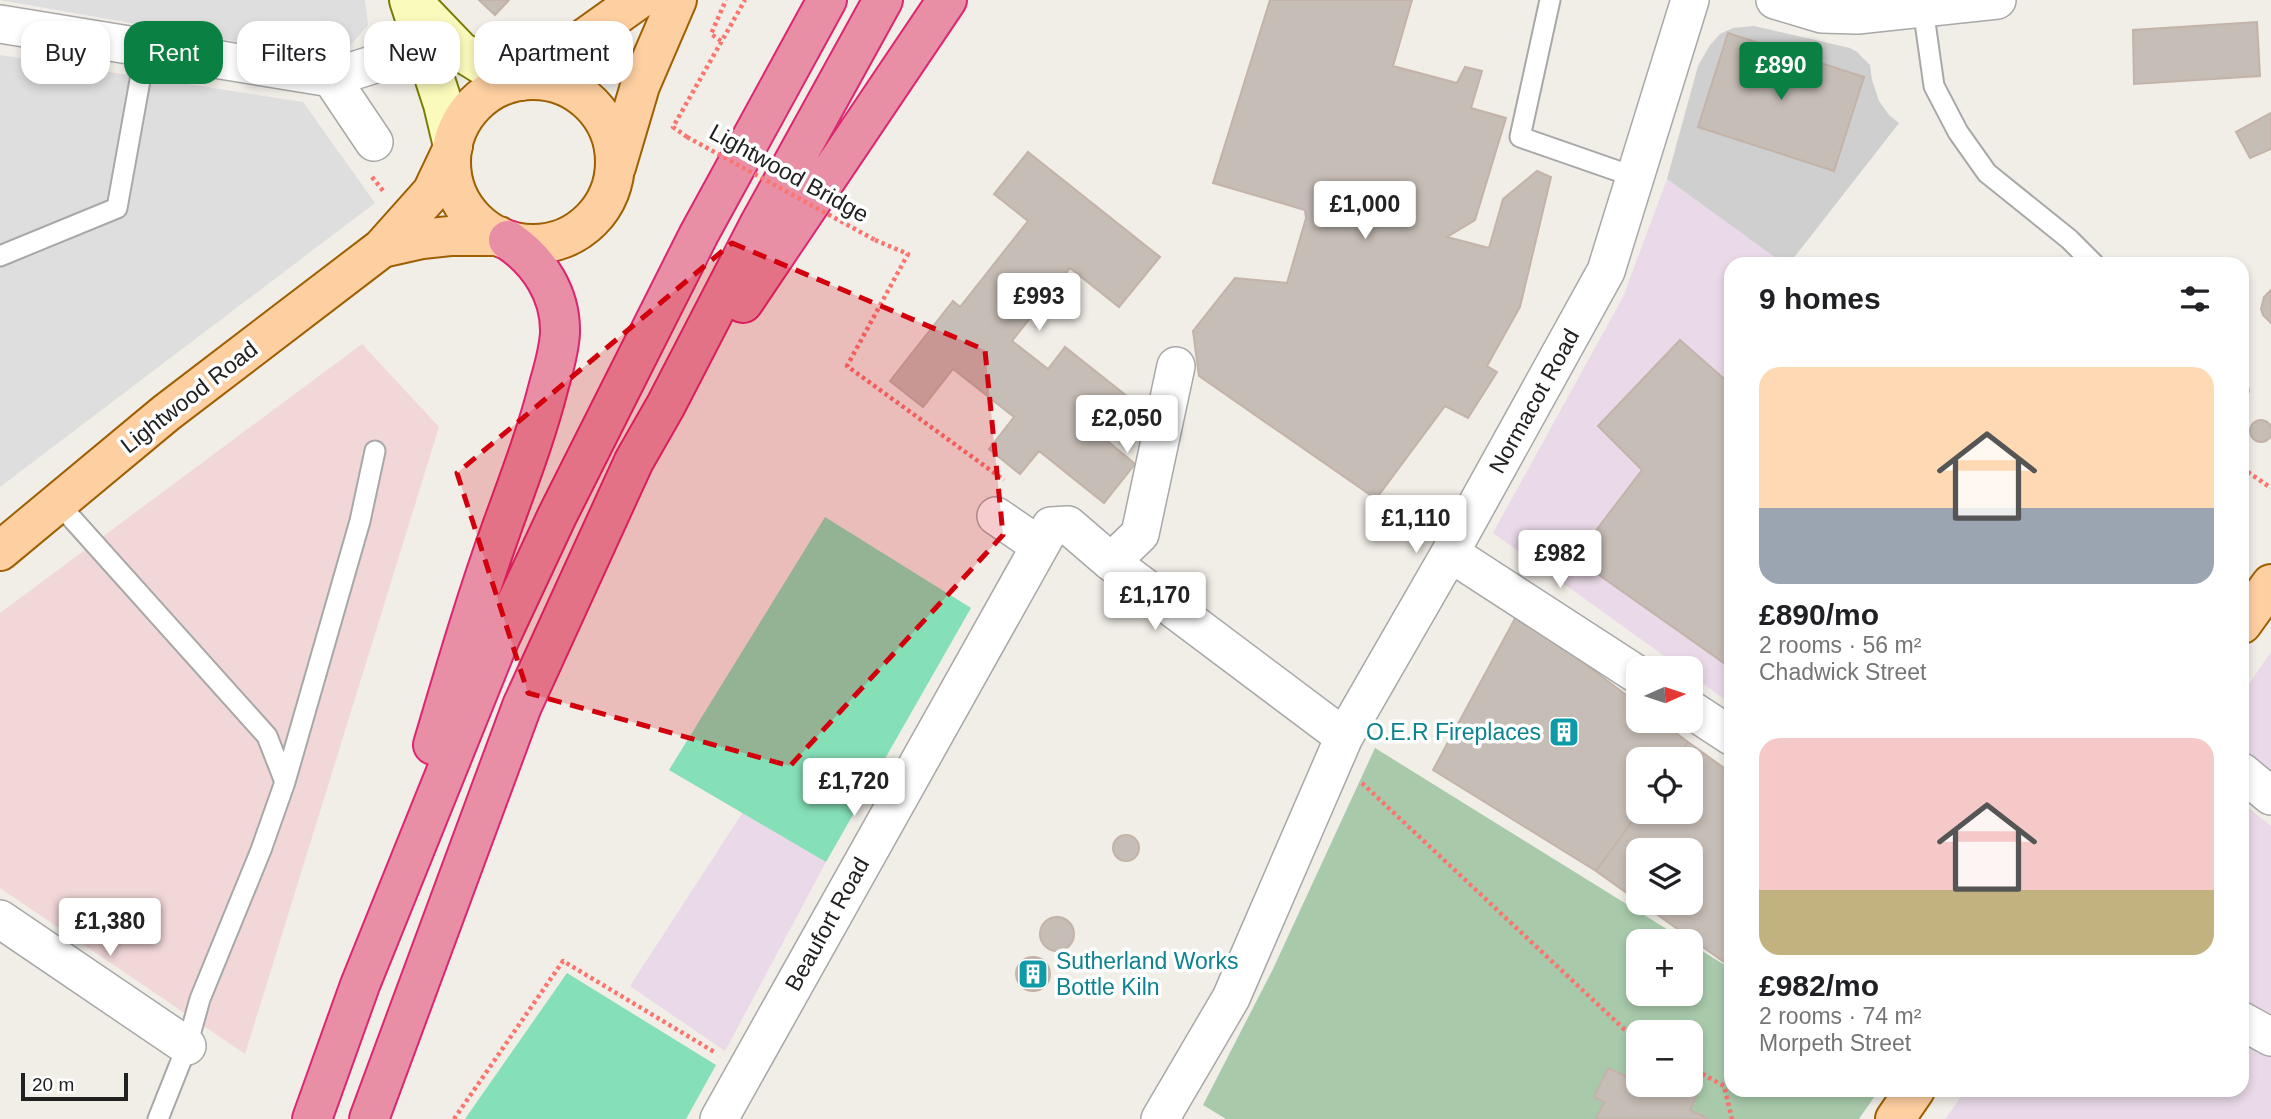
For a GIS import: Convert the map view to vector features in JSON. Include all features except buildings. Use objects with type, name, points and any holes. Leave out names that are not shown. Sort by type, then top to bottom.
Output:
[{"type":"highway","points":[[312,1119],[360,985],[500,638],[557,516],[699,234],[827,0]]},
{"type":"highway","points":[[369,1119],[522,706],[634,461],[883,0]]},
{"type":"highway","points":[[613,507],[755,284],[947,0]]},
{"type":"highway","points":[[360,985],[477,597],[541,418],[555,363],[560,334],[558,310],[549,286],[538,266],[524,251],[503,238]]},
{"type":"main road","points":[[608,21],[638,0]]},
{"type":"main road","points":[[511,84],[493,90],[475,104],[461,122],[452,149],[451,168],[454,183],[464,205],[478,223],[503,238],[535,244],[550,242],[578,230],[591,220],[608,195],[640,86],[677,0]]},
{"type":"main road","points":[[557,84],[585,99],[602,118],[613,142],[614,172]]},
{"type":"main road","name":"Lightwood Road","points":[[5,540],[58,503],[166,413],[382,248],[432,192],[452,149]]},
{"type":"main road","name":"Lightwood Road","points":[[382,248],[450,236],[503,238]]},
{"type":"main road","points":[[2249,614],[2271,584]]},
{"type":"main road","points":[[1895,1119],[1910,1097]]},
{"type":"street","points":[[410,0],[460,51],[474,60]]},
{"type":"street","points":[[410,0],[443,104],[452,149]]},
{"type":"street","name":"Normacot Road","points":[[1160,1119],[1231,998],[1339,750],[1606,271],[1690,0]]},
{"type":"street","points":[[1775,0],[1822,14],[1857,15],[1997,0]]},
{"type":"street","points":[[0,24],[124,44]]},
{"type":"street","points":[[335,84],[374,142]]},
{"type":"street","points":[[1176,366],[1140,534],[1111,562],[1339,750]]},
{"type":"street","points":[[1003,500],[1040,546]]},
{"type":"street","name":"Beaufort Road","points":[[719,1119],[1051,526],[1068,525],[1111,562]]},
{"type":"street","points":[[1450,553],[1626,667]]},
{"type":"street","points":[[1703,718],[1724,731]]},
{"type":"street","points":[[2249,778],[2271,796]]},
{"type":"street","points":[[0,919],[187,1046]]},
{"type":"street","points":[[2249,1025],[2271,1037]]},
{"type":"lane","points":[[1550,0],[1520,137],[1636,177]]},
{"type":"lane","points":[[1923,8],[1934,86],[1958,132],[1987,173],[2069,239],[2087,257]]},
{"type":"lane","points":[[0,256],[117,208],[139,84]]},
{"type":"lane","points":[[158,1119],[187,1046],[200,999],[261,850],[285,782],[360,521],[375,451]]},
{"type":"lane","points":[[58,503],[267,736],[285,782]]},
{"type":"path","points":[[726,0],[711,34],[721,41],[745,0]]},
{"type":"path","name":"Lightwood Bridge","points":[[721,41],[673,127],[875,240],[908,254],[847,366],[1003,500]]},
{"type":"path","points":[[2249,473],[2271,488]]},
{"type":"path","points":[[1339,750],[1366,786],[1626,1030]]},
{"type":"path","points":[[454,1119],[563,961],[745,1070]]},
{"type":"path","points":[[1703,1074],[1724,1086]]},
{"type":"path","points":[[1727,1097],[1732,1119]]},
{"type":"highlighted area","points":[[732,243],[985,350],[1003,535],[790,766],[528,693],[457,473]]},
{"type":"shaded area","points":[[0,0],[365,0],[368,21],[364,21],[364,30],[350,46],[350,21],[237,21],[237,42],[223,39],[223,21],[124,22]]},
{"type":"shaded area","points":[[1754,26],[1850,48],[1857,52],[1870,65],[1879,101],[1899,123],[1794,257],[1774,257],[1667,179],[1698,66],[1720,34],[1733,28]]},
{"type":"shaded area","points":[[0,55],[21,58],[21,84],[110,84],[110,72],[124,74],[124,84],[187,84],[303,102],[375,203],[0,487]]},
{"type":"shaded area","points":[[1667,179],[1774,257],[1724,257],[1724,699],[1703,684],[1703,656],[1664,656],[1493,533],[1623,297]]},
{"type":"shaded area","points":[[362,344],[439,427],[245,1054],[0,888],[0,613]]},
{"type":"shaded area","points":[[2271,652],[2271,781],[2249,762],[2249,684]]},
{"type":"shaded area","points":[[2249,809],[2271,826],[2271,1119],[1945,1119],[1961,1097],[2249,1097]]},
{"type":"shaded area","points":[[743,812],[826,862],[725,1051],[630,986]]},
{"type":"green space","points":[[825,517],[971,608],[826,862],[669,770]]},
{"type":"green space","points":[[1375,748],[1626,904],[1626,915],[1644,915],[1667,929],[1626,929],[1626,1006],[1703,1006],[1703,952],[1724,965],[1724,1097],[1874,1097],[1859,1119],[1226,1119],[1203,1105],[1273,969]]},
{"type":"green space","points":[[567,973],[716,1065],[686,1119],[465,1119]]},
{"type":"place","name":"O.E.R Fireplaces","points":[[1564,732]]},
{"type":"place","name":"Sutherland Works Bottle Kiln","points":[[1033,974]]}]
